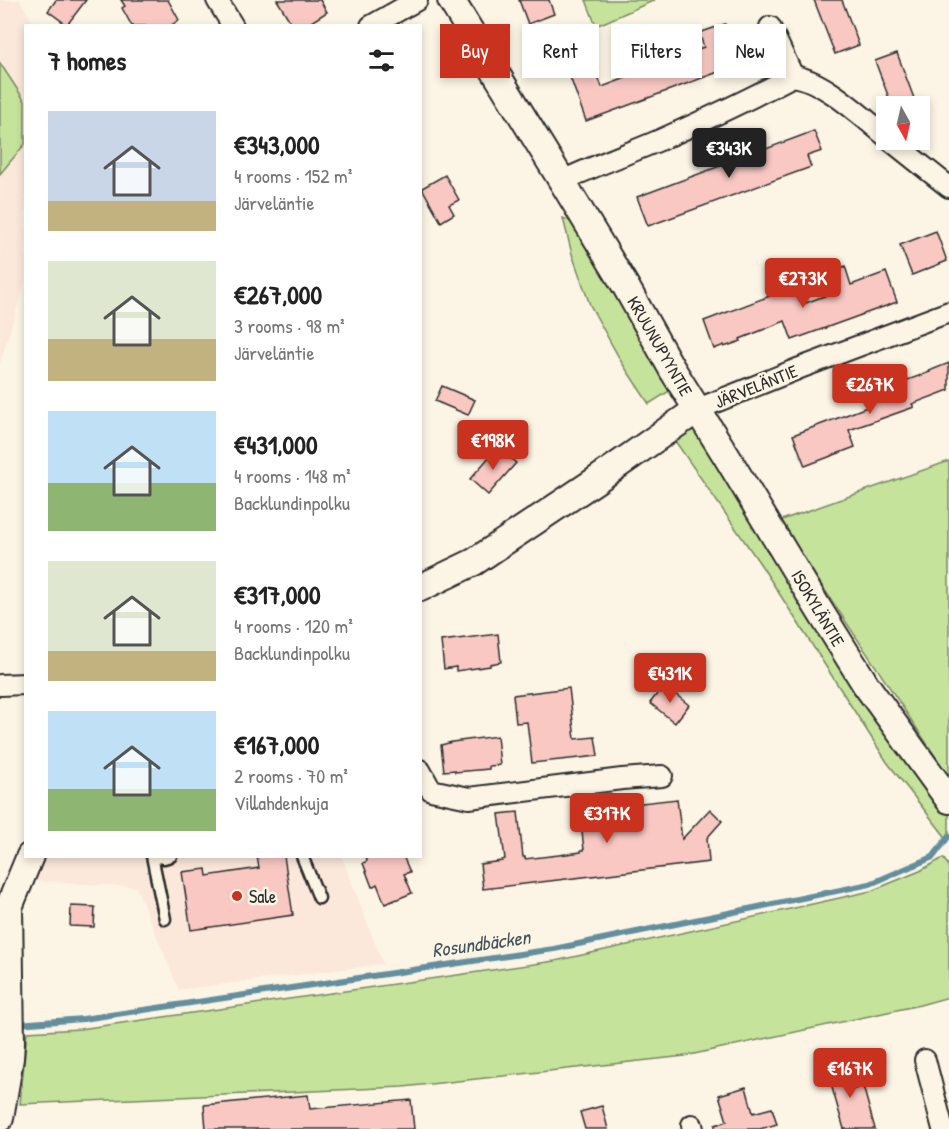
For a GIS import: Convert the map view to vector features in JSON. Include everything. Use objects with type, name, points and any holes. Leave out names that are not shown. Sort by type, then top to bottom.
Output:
[{"type":"street","points":[[217,0],[232,24]]},
{"type":"street","points":[[375,24],[417,0]]},
{"type":"street","name":"KRUUNUPYYNTIE","points":[[422,587],[474,562],[698,409],[451,0]]},
{"type":"street","points":[[786,61],[793,76]]},
{"type":"street","points":[[562,181],[728,109],[793,76],[805,77],[816,83],[876,128]]},
{"type":"street","points":[[903,150],[949,187]]},
{"type":"street","name":"JÄRVELÄNTIE","points":[[698,409],[949,312]]},
{"type":"street","name":"ISOKYLÄNTIE","points":[[698,409],[866,685],[944,794]]},
{"type":"street","points":[[0,685],[24,684]]},
{"type":"street","points":[[422,774],[431,790],[469,798],[662,776]]},
{"type":"street","points":[[0,1118],[11,1042],[9,907],[29,858]]},
{"type":"street","points":[[925,1060],[943,1129]]},
{"type":"lane","points":[[152,858],[165,920]]},
{"type":"lane","points":[[303,858],[319,898]]},
{"type":"shaded area","points":[[0,0],[20,0],[33,24],[24,24],[24,285],[0,364]]},
{"type":"shaded area","points":[[43,858],[342,858],[383,964],[179,990],[136,887],[34,881]]},
{"type":"green space","points":[[586,0],[655,0],[599,25],[595,24]]},
{"type":"green space","points":[[0,63],[24,99],[24,145],[0,174]]},
{"type":"green space","points":[[563,218],[572,222],[671,390],[649,404],[622,363],[590,305],[572,254]]},
{"type":"green space","points":[[695,424],[949,807],[948,840],[887,762],[761,565],[673,438]]},
{"type":"green space","points":[[949,461],[949,777],[779,521]]},
{"type":"green space","points":[[943,858],[949,866],[949,997],[920,1005],[685,1056],[403,1087],[20,1104],[27,1032],[80,1029],[555,961],[871,891],[920,871]]},
{"type":"building","points":[[56,0],[86,0],[68,24],[48,11]]},
{"type":"building","points":[[121,0],[168,0],[179,20],[173,24],[131,24],[122,8],[125,6]]},
{"type":"building","points":[[277,0],[320,0],[327,12],[308,24],[292,24]]},
{"type":"building","points":[[519,0],[549,0],[554,14],[528,24]]},
{"type":"building","points":[[814,0],[842,0],[859,45],[835,54]]},
{"type":"building","points":[[714,28],[714,74],[586,121],[570,78],[599,78],[602,87],[626,78],[702,78],[702,48],[704,47],[702,32]]},
{"type":"building","points":[[897,53],[913,96],[888,96],[875,61]]},
{"type":"building","points":[[814,131],[822,151],[807,156],[811,167],[648,226],[637,197]]},
{"type":"building","points":[[445,175],[459,200],[449,205],[454,214],[441,222],[422,188]]},
{"type":"building","points":[[936,231],[947,261],[912,275],[900,245]]},
{"type":"building","points":[[845,266],[851,285],[886,272],[897,302],[792,340],[785,321],[740,339],[741,341],[714,349],[704,321],[775,294],[774,290],[795,282],[803,304],[835,292],[828,273]]},
{"type":"building","points":[[949,363],[949,390],[912,404],[914,407],[849,430],[855,447],[805,466],[793,435],[867,407],[863,396]]},
{"type":"building","points":[[442,386],[475,400],[468,415],[435,401]]},
{"type":"building","points":[[498,447],[516,463],[488,495],[470,479]]},
{"type":"building","points":[[498,634],[501,662],[456,671],[456,667],[444,669],[441,641]]},
{"type":"building","points":[[664,685],[689,705],[675,723],[650,703]]},
{"type":"building","points":[[569,688],[575,739],[595,737],[598,756],[532,763],[527,722],[516,723],[513,695]]},
{"type":"building","points":[[497,736],[500,765],[489,766],[489,769],[444,771],[441,745]]},
{"type":"building","points":[[632,798],[633,804],[677,799],[682,839],[710,809],[722,821],[707,838],[709,862],[483,889],[480,864],[505,859],[499,814],[518,812],[525,859],[559,855],[584,850],[579,805]]},
{"type":"building","name":"Sale","points":[[257,858],[284,858],[293,915],[191,930],[182,872],[206,869],[207,876],[259,868]]},
{"type":"building","points":[[366,858],[404,858],[410,872],[404,874],[412,893],[385,904],[377,884],[372,887],[363,863],[367,861]]},
{"type":"building","points":[[71,906],[95,907],[94,927],[70,926]]},
{"type":"building","points":[[847,1061],[855,1089],[863,1086],[875,1129],[844,1129],[826,1067]]},
{"type":"building","points":[[746,1087],[753,1113],[772,1108],[777,1124],[760,1129],[715,1129],[715,1125],[727,1121],[719,1095]]},
{"type":"building","points":[[308,1095],[310,1109],[411,1100],[414,1129],[206,1129],[204,1105]]},
{"type":"building","points":[[602,1106],[608,1129],[585,1129],[580,1112]]},
{"type":"waterway","name":"Rosundbäcken","points":[[17,1024],[83,1019],[554,949],[870,884],[933,857],[949,836]]},
{"type":"place","name":"Sale","points":[[237,896]]}]
